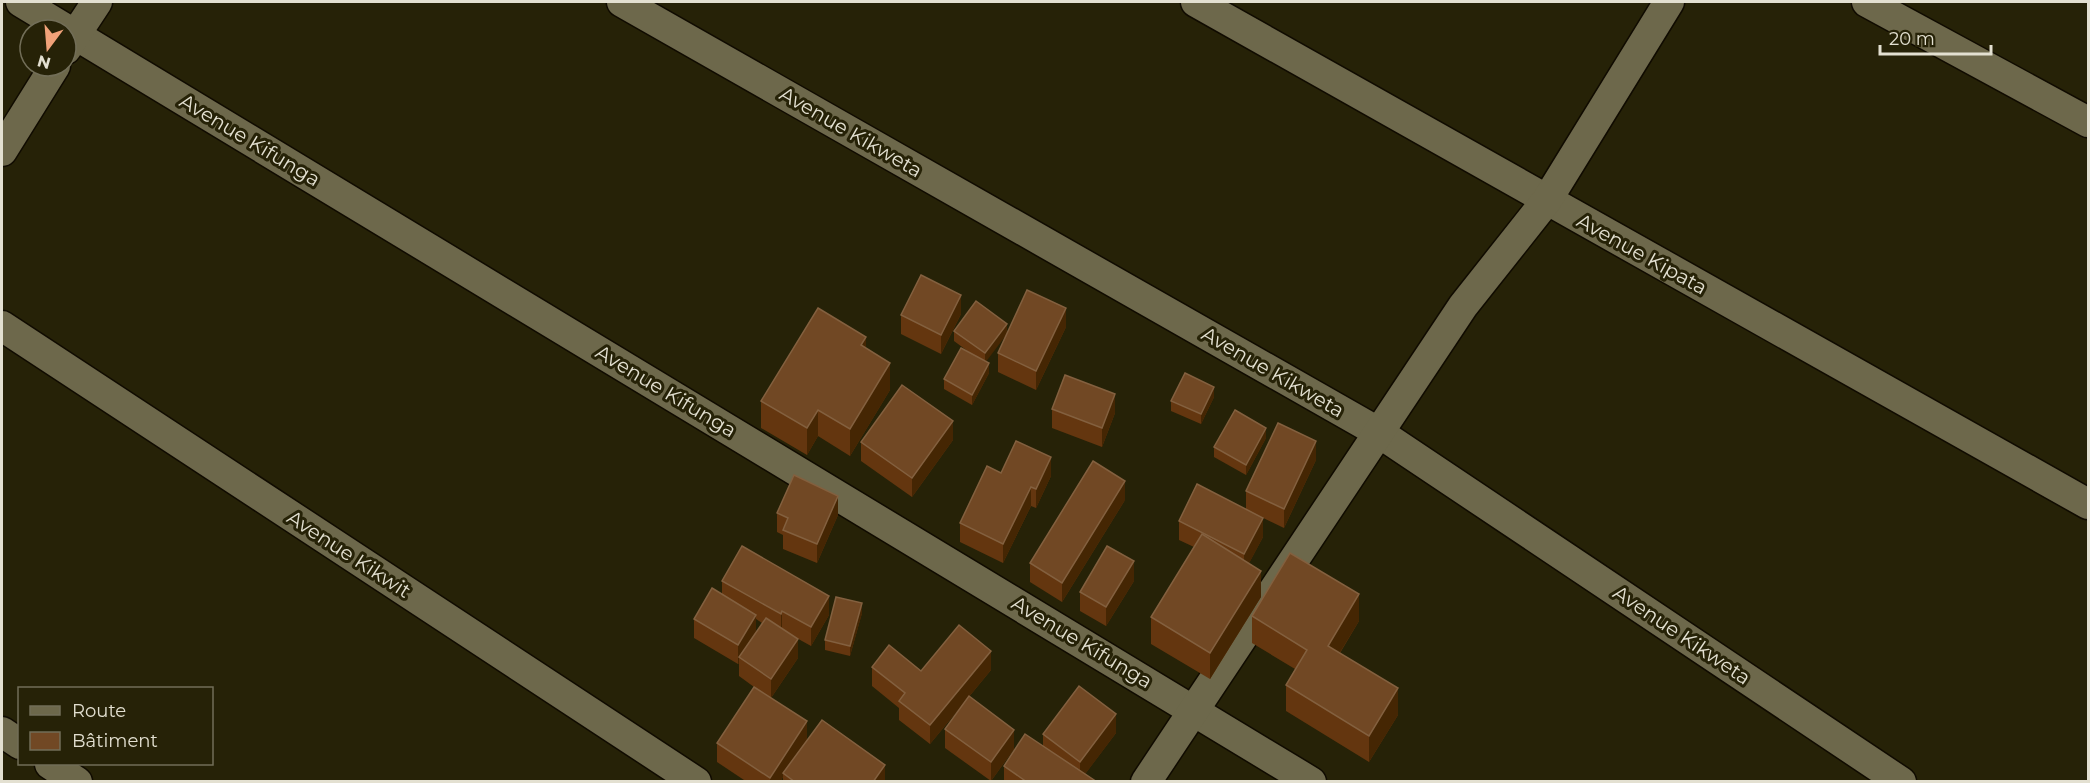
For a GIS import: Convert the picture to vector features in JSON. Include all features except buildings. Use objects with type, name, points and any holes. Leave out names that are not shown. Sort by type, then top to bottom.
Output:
[{"type":"street","name":"Avenue Kifunga","points":[[21,2],[41,18]]},
{"type":"street","points":[[78,31],[97,2]]},
{"type":"street","name":"Avenue Kikweta","points":[[622,2],[1378,432],[1901,782]]},
{"type":"street","name":"Avenue Kipata","points":[[1196,2],[2088,504]]},
{"type":"street","points":[[1146,782],[1463,306],[1547,200],[1669,2]]},
{"type":"street","points":[[1866,2],[2088,122]]},
{"type":"street","name":"Avenue Kifunga","points":[[78,46],[1193,709],[1311,782]]},
{"type":"street","points":[[2,151],[48,78]]},
{"type":"street","name":"Avenue Kikwit","points":[[2,326],[696,782]]},
{"type":"street","points":[[2,732],[18,743]]},
{"type":"street","points":[[52,765],[77,782]]}]
